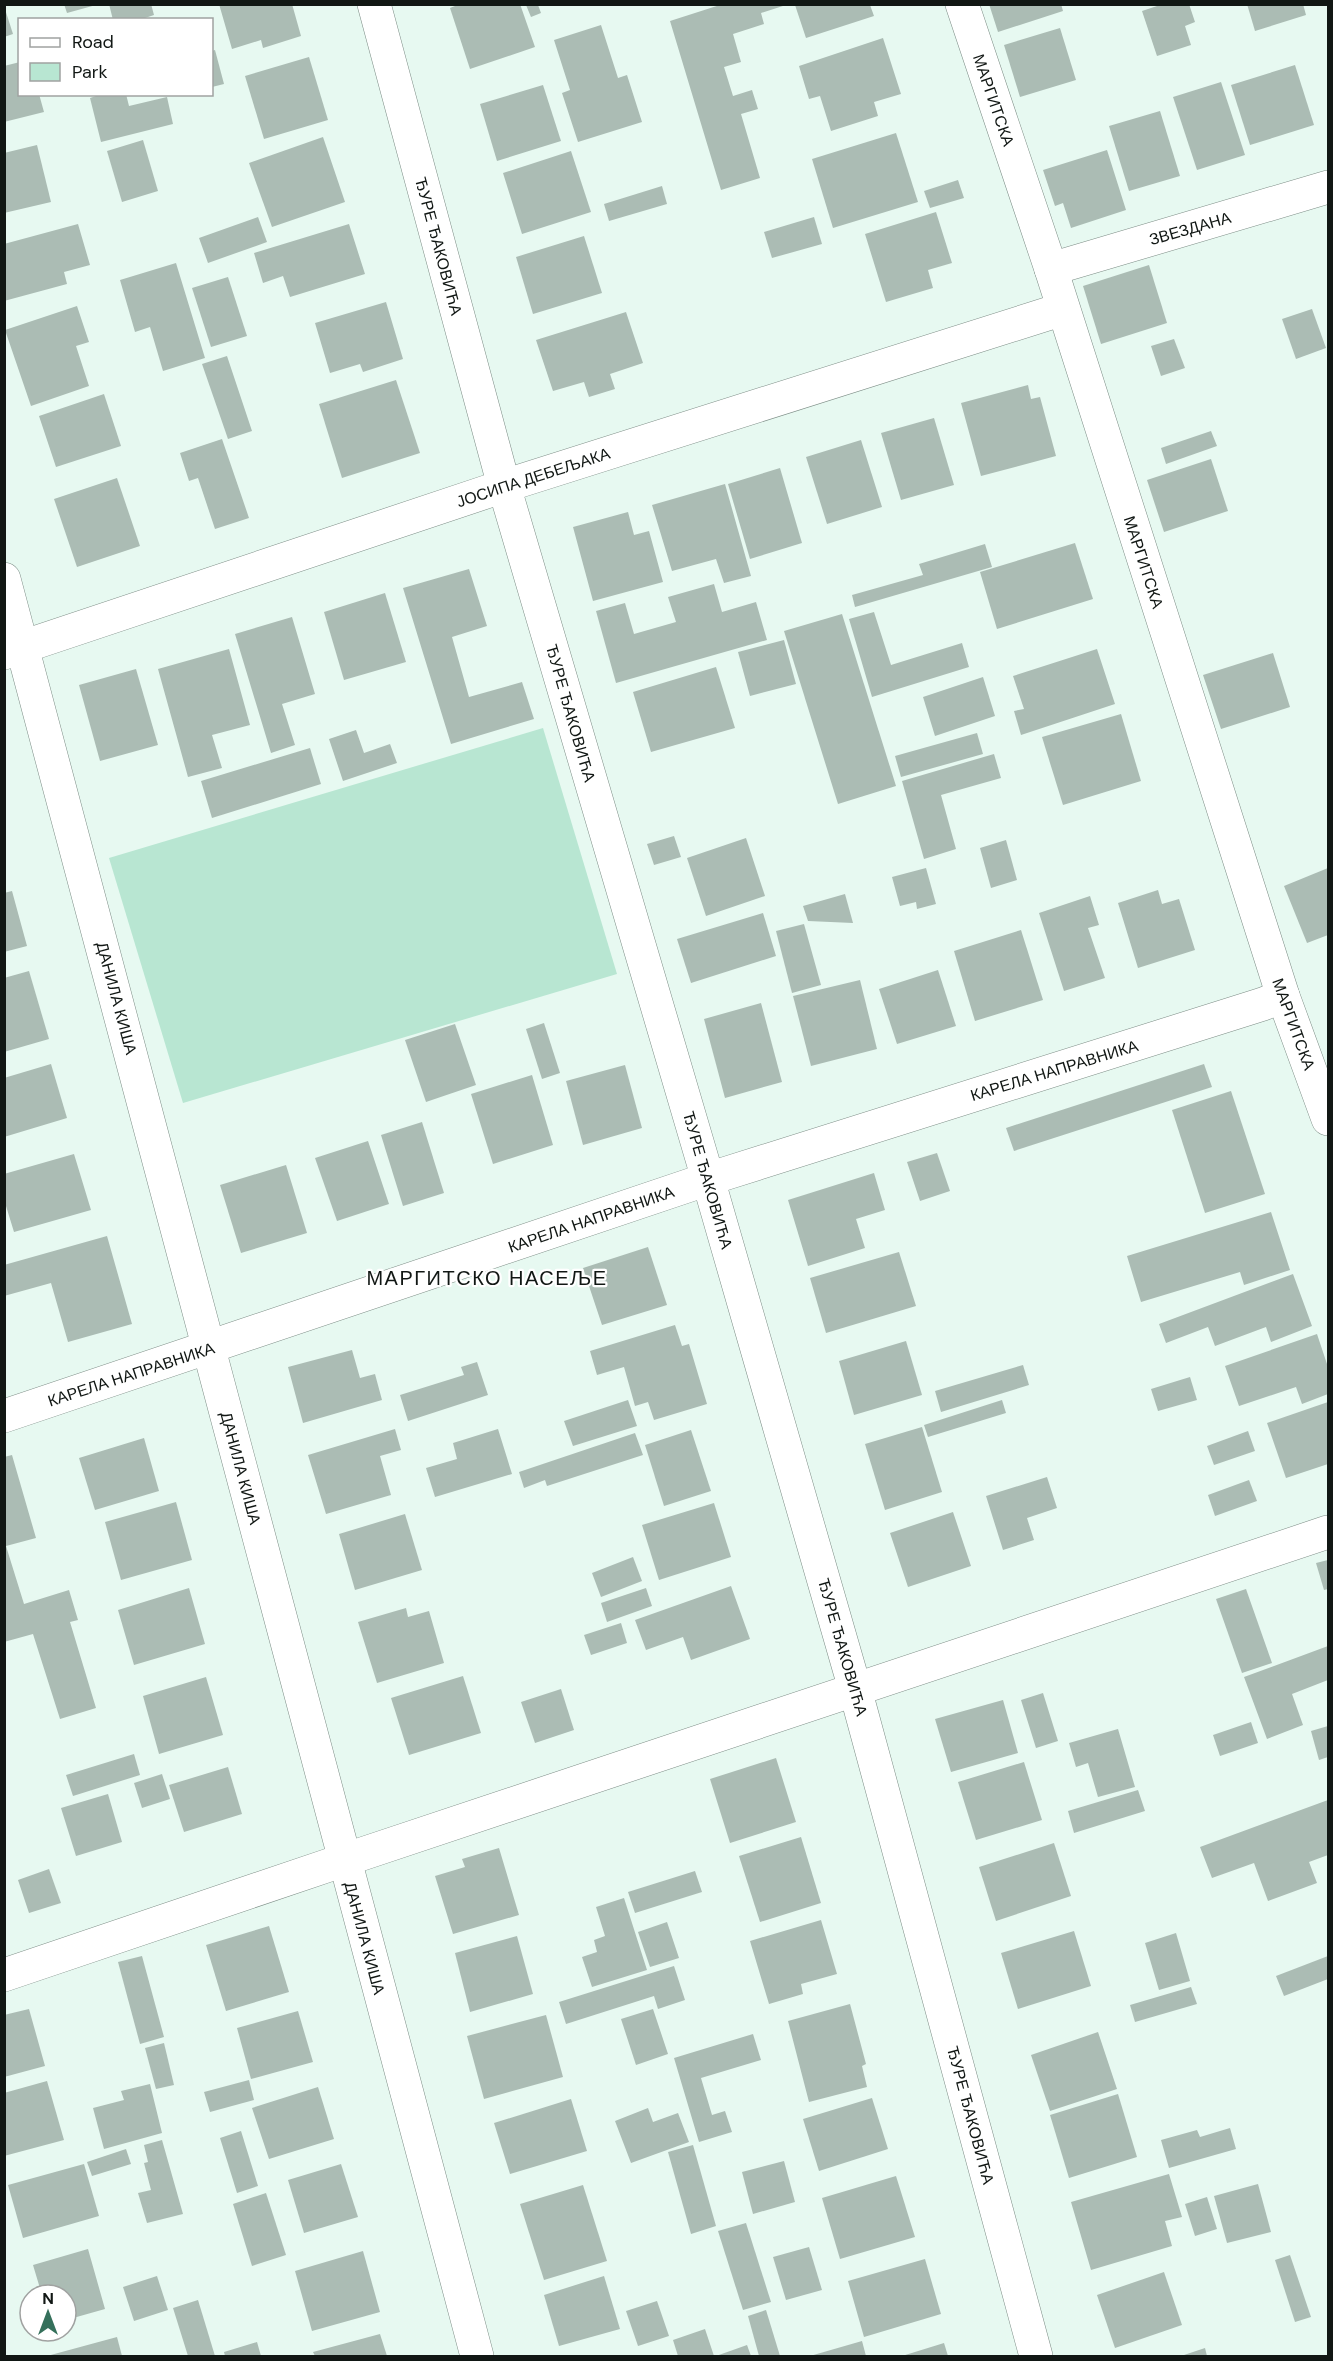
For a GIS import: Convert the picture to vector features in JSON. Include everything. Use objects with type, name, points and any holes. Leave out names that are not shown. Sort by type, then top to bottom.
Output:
[{"type":"street","name":"ЂУРЕ ЂАКОВИЋА","points":[[374,4],[504,486],[855,1689],[1036,2356]]},
{"type":"street","name":"МАРГИТСКА","points":[[962,4],[1051,269],[1283,996],[1327,1106]]},
{"type":"street","name":"ЗВЕЗДАНА","points":[[1051,269],[1329,187]]},
{"type":"street","name":"ЈОСИПА ДЕБЕЉАКА","points":[[14,650],[504,486],[1063,309]]},
{"type":"street","name":"ДАНИЛА КИША","points":[[4,579],[14,650],[210,1348],[477,2356]]},
{"type":"street","name":"КАРЕЛА НАПРАВНИКА","points":[[4,1416],[708,1179],[1283,996]]},
{"type":"street","points":[[4,1975],[1329,1532]]},
{"type":"green space","points":[[543,728],[617,974],[183,1103],[109,858]]},
{"type":"building","points":[[64,4],[96,4],[96,5],[67,13]]},
{"type":"building","points":[[109,4],[151,4],[154,15],[145,18],[112,18]]},
{"type":"building","points":[[219,4],[292,4],[301,36],[263,48],[261,40],[232,49]]},
{"type":"building","points":[[460,4],[520,4],[535,47],[470,69],[450,8]]},
{"type":"building","points":[[723,4],[786,5],[761,13],[764,24],[733,34],[741,62],[724,67],[733,96],[752,90],[758,109],[741,114],[760,178],[721,190],[670,21]]},
{"type":"building","points":[[989,4],[1061,4],[1063,11],[998,32]]},
{"type":"building","points":[[1163,4],[1189,4],[1195,22],[1185,26],[1191,45],[1157,56],[1142,11]]},
{"type":"building","points":[[1247,4],[1303,4],[1306,15],[1255,31]]},
{"type":"building","points":[[526,5],[538,5],[541,13],[531,17]]},
{"type":"building","points":[[795,5],[870,5],[874,16],[806,38]]},
{"type":"building","points":[[4,6],[13,34],[4,37]]},
{"type":"building","points":[[601,25],[618,78],[627,75],[642,122],[578,142],[562,93],[570,90],[554,40]]},
{"type":"building","points":[[1060,28],[1076,80],[1020,97],[1004,45]]},
{"type":"building","points":[[883,38],[901,94],[874,102],[878,116],[831,131],[820,96],[809,99],[799,66]]},
{"type":"building","points":[[215,50],[224,84],[213,87],[213,51]]},
{"type":"building","points":[[309,57],[328,120],[264,139],[245,76]]},
{"type":"building","points":[[18,62],[18,96],[40,96],[44,112],[4,122],[4,66]]},
{"type":"building","points":[[1295,65],[1314,125],[1250,145],[1231,85]]},
{"type":"building","points":[[1221,82],[1245,155],[1197,170],[1173,97]]},
{"type":"building","points":[[543,85],[561,141],[497,161],[480,104]]},
{"type":"building","points":[[126,96],[129,106],[167,97],[173,124],[101,142],[90,98]]},
{"type":"building","points":[[1160,111],[1180,176],[1129,191],[1109,126]]},
{"type":"building","points":[[896,133],[918,202],[833,228],[812,159]]},
{"type":"building","points":[[323,137],[345,202],[272,227],[249,163]]},
{"type":"building","points":[[143,140],[158,191],[122,202],[107,151]]},
{"type":"building","points":[[37,145],[51,202],[4,213],[4,153]]},
{"type":"building","points":[[1107,150],[1126,210],[1071,228],[1063,203],[1055,206],[1043,170]]},
{"type":"building","points":[[571,151],[591,212],[522,234],[503,173]]},
{"type":"building","points":[[958,180],[964,198],[930,208],[924,191]]},
{"type":"building","points":[[662,186],[667,204],[609,221],[604,204]]},
{"type":"building","points":[[936,212],[952,263],[928,270],[933,288],[886,302],[865,234]]},
{"type":"building","points":[[258,217],[267,242],[208,263],[199,238]]},
{"type":"building","points":[[814,217],[822,244],[772,258],[764,232]]},
{"type":"building","points":[[78,224],[90,265],[64,272],[67,284],[4,301],[4,244]]},
{"type":"building","points":[[349,224],[365,274],[290,297],[283,276],[263,283],[254,253]]},
{"type":"building","points":[[584,236],[602,293],[533,314],[516,257]]},
{"type":"building","points":[[176,263],[205,358],[163,371],[150,327],[135,332],[120,280]]},
{"type":"building","points":[[1149,265],[1167,323],[1101,344],[1083,286]]},
{"type":"building","points":[[228,277],[247,336],[211,347],[192,288]]},
{"type":"building","points":[[386,302],[403,359],[363,372],[360,364],[330,373],[315,323]]},
{"type":"building","points":[[77,306],[89,342],[76,346],[89,386],[31,406],[5,330]]},
{"type":"building","points":[[1312,309],[1326,348],[1296,359],[1282,319]]},
{"type":"building","points":[[626,312],[643,363],[610,374],[615,389],[589,397],[584,382],[553,391],[536,340]]},
{"type":"building","points":[[1174,339],[1185,368],[1161,376],[1151,346]]},
{"type":"building","points":[[227,356],[252,431],[228,439],[202,364]]},
{"type":"building","points":[[396,380],[420,453],[342,478],[319,404]]},
{"type":"building","points":[[1028,385],[1031,399],[1040,397],[1056,456],[981,476],[961,403]]},
{"type":"building","points":[[104,394],[121,446],[56,467],[39,416]]},
{"type":"building","points":[[934,418],[954,485],[901,500],[881,433]]},
{"type":"building","points":[[1211,431],[1217,446],[1166,464],[1161,448]]},
{"type":"building","points":[[222,439],[249,518],[215,529],[198,478],[189,481],[180,453]]},
{"type":"building","points":[[861,440],[882,507],[827,524],[806,457]]},
{"type":"building","points":[[1211,459],[1228,511],[1164,532],[1147,480]]},
{"type":"building","points":[[780,468],[802,543],[750,559],[728,484]]},
{"type":"building","points":[[117,478],[140,546],[77,567],[54,499]]},
{"type":"building","points":[[725,484],[751,576],[724,583],[716,559],[672,571],[652,505]]},
{"type":"building","points":[[628,512],[634,535],[649,531],[663,582],[593,601],[573,527]]},
{"type":"building","points":[[1075,543],[1093,599],[997,629],[980,572]]},
{"type":"building","points":[[985,544],[992,567],[855,607],[852,595],[923,575],[919,564]]},
{"type":"building","points":[[469,569],[487,626],[452,637],[469,697],[522,682],[534,719],[451,744],[403,588]]},
{"type":"building","points":[[714,584],[722,612],[756,602],[767,640],[616,683],[596,611],[625,603],[634,634],[676,622],[668,597]]},
{"type":"building","points":[[385,593],[406,662],[344,680],[324,612]]},
{"type":"building","points":[[874,612],[891,665],[962,643],[969,667],[872,697],[849,619]]},
{"type":"building","points":[[842,614],[896,786],[838,804],[784,631]]},
{"type":"building","points":[[292,617],[315,694],[282,704],[295,745],[271,753],[235,634]]},
{"type":"building","points":[[784,640],[796,684],[750,696],[738,652]]},
{"type":"building","points":[[229,649],[250,725],[212,735],[222,768],[188,777],[158,669]]},
{"type":"building","points":[[1097,649],[1115,704],[1021,735],[1014,711],[1024,709],[1013,676]]},
{"type":"building","points":[[1273,653],[1290,707],[1221,729],[1203,675]]},
{"type":"building","points":[[716,667],[735,728],[651,752],[633,692]]},
{"type":"building","points":[[136,669],[158,745],[100,761],[79,685]]},
{"type":"building","points":[[983,677],[995,716],[935,736],[923,697]]},
{"type":"building","points":[[1121,714],[1141,781],[1063,805],[1042,737]]},
{"type":"building","points":[[356,730],[364,753],[390,744],[397,763],[343,781],[329,739]]},
{"type":"building","points":[[977,733],[983,754],[901,777],[895,756]]},
{"type":"building","points":[[310,748],[321,784],[212,818],[201,781]]},
{"type":"building","points":[[994,754],[1001,778],[941,795],[956,849],[924,859],[902,781]]},
{"type":"building","points":[[674,836],[681,857],[654,865],[647,844]]},
{"type":"building","points":[[746,838],[765,896],[706,916],[687,858]]},
{"type":"building","points":[[1006,840],[1017,880],[991,888],[980,848]]},
{"type":"building","points":[[926,868],[936,904],[917,909],[916,902],[900,906],[892,877]]},
{"type":"building","points":[[1328,868],[1328,935],[1307,943],[1284,886]]},
{"type":"building","points":[[1158,890],[1162,904],[1179,899],[1195,950],[1138,968],[1118,903]]},
{"type":"building","points":[[12,891],[27,946],[4,952],[4,893]]},
{"type":"building","points":[[845,894],[853,923],[808,921],[803,906]]},
{"type":"building","points":[[1090,896],[1099,925],[1088,928],[1105,978],[1064,991],[1039,913]]},
{"type":"building","points":[[763,913],[776,956],[691,983],[677,939]]},
{"type":"building","points":[[804,924],[821,985],[792,993],[776,931]]},
{"type":"building","points":[[1021,930],[1043,1000],[975,1021],[954,951]]},
{"type":"building","points":[[938,970],[956,1026],[897,1044],[879,989]]},
{"type":"building","points":[[29,971],[49,1039],[4,1052],[4,978]]},
{"type":"building","points":[[860,980],[877,1049],[811,1066],[793,996]]},
{"type":"building","points":[[761,1003],[782,1082],[725,1098],[704,1019]]},
{"type":"building","points":[[544,1023],[560,1073],[542,1079],[526,1029]]},
{"type":"building","points":[[455,1024],[476,1085],[426,1102],[405,1040]]},
{"type":"building","points":[[51,1064],[67,1118],[4,1137],[4,1078]]},
{"type":"building","points":[[1204,1064],[1212,1087],[1014,1151],[1006,1128]]},
{"type":"building","points":[[625,1065],[642,1128],[583,1145],[566,1081]]},
{"type":"building","points":[[532,1075],[553,1145],[493,1164],[471,1094]]},
{"type":"building","points":[[1231,1091],[1265,1194],[1205,1213],[1172,1110]]},
{"type":"building","points":[[422,1122],[444,1193],[403,1206],[381,1135]]},
{"type":"building","points":[[368,1141],[389,1204],[337,1221],[315,1158]]},
{"type":"building","points":[[937,1153],[950,1191],[920,1201],[907,1162]]},
{"type":"building","points":[[74,1154],[91,1210],[14,1232],[6,1206],[4,1206],[4,1174]]},
{"type":"building","points":[[286,1165],[307,1233],[241,1253],[220,1185]]},
{"type":"building","points":[[874,1173],[885,1210],[856,1219],[865,1248],[808,1266],[788,1200]]},
{"type":"building","points":[[1271,1212],[1290,1270],[1244,1285],[1240,1272],[1141,1302],[1127,1256]]},
{"type":"building","points":[[107,1236],[132,1324],[68,1342],[51,1283],[4,1296],[4,1265]]},
{"type":"building","points":[[648,1247],[667,1305],[602,1325],[583,1268]]},
{"type":"building","points":[[899,1252],[916,1306],[826,1333],[810,1278]]},
{"type":"building","points":[[1293,1274],[1312,1326],[1271,1342],[1266,1327],[1215,1346],[1208,1327],[1166,1343],[1159,1324]]},
{"type":"building","points":[[675,1325],[682,1346],[689,1344],[707,1404],[654,1420],[648,1402],[635,1406],[624,1367],[597,1375],[590,1351]]},
{"type":"building","points":[[1317,1334],[1328,1367],[1328,1394],[1302,1404],[1296,1387],[1239,1406],[1225,1366]]},
{"type":"building","points":[[906,1341],[922,1395],[854,1415],[839,1361]]},
{"type":"building","points":[[352,1350],[360,1378],[375,1374],[382,1400],[303,1423],[288,1367]]},
{"type":"building","points":[[477,1362],[488,1395],[408,1421],[400,1395],[464,1375],[461,1367]]},
{"type":"building","points":[[1023,1365],[1029,1385],[941,1412],[935,1391]]},
{"type":"building","points":[[1190,1377],[1197,1400],[1158,1411],[1151,1389]]},
{"type":"building","points":[[628,1400],[637,1426],[573,1446],[564,1421]]},
{"type":"building","points":[[1002,1400],[1006,1413],[928,1437],[924,1425]]},
{"type":"building","points":[[1328,1402],[1328,1464],[1286,1478],[1267,1423]]},
{"type":"building","points":[[922,1427],[942,1492],[885,1510],[865,1444]]},
{"type":"building","points":[[395,1429],[401,1450],[380,1456],[391,1495],[326,1514],[308,1455]]},
{"type":"building","points":[[498,1429],[512,1474],[435,1497],[426,1468],[457,1459],[453,1443]]},
{"type":"building","points":[[691,1430],[711,1491],[664,1506],[645,1445]]},
{"type":"building","points":[[1248,1431],[1255,1451],[1214,1465],[1207,1446]]},
{"type":"building","points":[[635,1433],[643,1455],[547,1486],[545,1480],[524,1488],[519,1472]]},
{"type":"building","points":[[144,1438],[159,1491],[95,1510],[79,1458]]},
{"type":"building","points":[[12,1455],[36,1538],[6,1546],[24,1604],[69,1590],[78,1620],[70,1622],[96,1708],[60,1719],[33,1634],[4,1642],[4,1457]]},
{"type":"building","points":[[1047,1477],[1057,1508],[1027,1518],[1034,1540],[1003,1550],[986,1496]]},
{"type":"building","points":[[1249,1480],[1257,1501],[1215,1516],[1208,1495]]},
{"type":"building","points":[[176,1502],[192,1560],[121,1580],[105,1522]]},
{"type":"building","points":[[714,1503],[731,1557],[659,1580],[642,1525]]},
{"type":"building","points":[[953,1512],[971,1566],[908,1587],[890,1533]]},
{"type":"building","points":[[405,1514],[422,1570],[355,1590],[339,1534]]},
{"type":"building","points":[[633,1557],[642,1581],[601,1597],[592,1573]]},
{"type":"building","points":[[1328,1560],[1328,1589],[1324,1590],[1316,1563]]},
{"type":"building","points":[[731,1586],[750,1639],[691,1660],[683,1637],[646,1650],[635,1620]]},
{"type":"building","points":[[189,1588],[205,1644],[134,1665],[118,1610]]},
{"type":"building","points":[[646,1588],[652,1606],[607,1622],[601,1603]]},
{"type":"building","points":[[1246,1589],[1272,1663],[1242,1673],[1216,1599]]},
{"type":"building","points":[[406,1608],[408,1617],[429,1611],[444,1663],[377,1683],[358,1622]]},
{"type":"building","points":[[621,1623],[627,1643],[591,1655],[584,1635]]},
{"type":"building","points":[[1328,1646],[1328,1680],[1292,1694],[1303,1725],[1267,1739],[1244,1677]]},
{"type":"building","points":[[463,1676],[481,1733],[409,1755],[391,1698]]},
{"type":"building","points":[[206,1677],[223,1735],[159,1754],[143,1696]]},
{"type":"building","points":[[561,1689],[574,1730],[535,1743],[521,1702]]},
{"type":"building","points":[[1043,1693],[1058,1741],[1036,1748],[1021,1700]]},
{"type":"building","points":[[1003,1700],[1018,1753],[951,1772],[935,1719]]},
{"type":"building","points":[[1251,1722],[1258,1743],[1220,1756],[1213,1735]]},
{"type":"building","points":[[1328,1726],[1328,1757],[1319,1760],[1311,1731]]},
{"type":"building","points":[[1118,1729],[1135,1787],[1098,1797],[1088,1763],[1076,1767],[1069,1743]]},
{"type":"building","points":[[134,1754],[140,1775],[73,1796],[66,1775]]},
{"type":"building","points":[[776,1758],[796,1822],[730,1843],[710,1779]]},
{"type":"building","points":[[1024,1762],[1042,1820],[976,1840],[958,1782]]},
{"type":"building","points":[[228,1767],[242,1814],[184,1832],[169,1785]]},
{"type":"building","points":[[162,1774],[170,1799],[142,1808],[134,1783]]},
{"type":"building","points":[[1138,1790],[1145,1811],[1074,1833],[1068,1811]]},
{"type":"building","points":[[108,1794],[122,1842],[76,1856],[61,1808]]},
{"type":"building","points":[[1328,1800],[1328,1855],[1309,1862],[1317,1883],[1268,1901],[1254,1863],[1212,1878],[1200,1847]]},
{"type":"building","points":[[801,1837],[821,1903],[760,1922],[739,1856]]},
{"type":"building","points":[[1054,1843],[1071,1896],[996,1921],[979,1867]]},
{"type":"building","points":[[499,1848],[519,1915],[453,1934],[435,1876],[465,1867],[462,1859]]},
{"type":"building","points":[[49,1869],[61,1903],[29,1913],[18,1880]]},
{"type":"building","points":[[695,1871],[702,1892],[635,1913],[628,1892]]},
{"type":"building","points":[[624,1898],[647,1970],[592,1987],[582,1957],[597,1952],[594,1940],[605,1936],[596,1907]]},
{"type":"building","points":[[821,1920],[837,1974],[801,1984],[803,1994],[769,2004],[750,1941]]},
{"type":"building","points":[[667,1922],[679,1958],[650,1967],[638,1932]]},
{"type":"building","points":[[269,1926],[289,1992],[226,2011],[206,1945]]},
{"type":"building","points":[[1074,1931],[1091,1986],[1018,2009],[1001,1953]]},
{"type":"building","points":[[1176,1933],[1190,1981],[1159,1990],[1145,1943]]},
{"type":"building","points":[[517,1936],[533,1994],[470,2012],[455,1953]]},
{"type":"building","points":[[142,1956],[164,2037],[140,2044],[118,1962]]},
{"type":"building","points":[[1328,1956],[1328,1979],[1284,1996],[1276,1976]]},
{"type":"building","points":[[674,1966],[685,2000],[658,2009],[654,1996],[566,2024],[559,2002]]},
{"type":"building","points":[[1191,1987],[1197,2004],[1135,2022],[1130,2005]]},
{"type":"building","points":[[850,2004],[866,2064],[862,2066],[867,2087],[809,2102],[788,2021]]},
{"type":"building","points":[[29,2009],[45,2066],[4,2077],[4,2015]]},
{"type":"building","points":[[653,2009],[668,2054],[636,2065],[621,2019]]},
{"type":"building","points":[[298,2011],[313,2062],[251,2079],[237,2028]]},
{"type":"building","points":[[546,2015],[563,2077],[484,2099],[467,2036]]},
{"type":"building","points":[[1098,2032],[1117,2089],[1050,2111],[1031,2055]]},
{"type":"building","points":[[753,2034],[761,2060],[701,2078],[712,2115],[725,2111],[732,2132],[699,2142],[674,2058]]},
{"type":"building","points":[[164,2043],[174,2085],[156,2089],[145,2048]]},
{"type":"building","points":[[249,2080],[254,2100],[210,2112],[204,2092]]},
{"type":"building","points":[[47,2081],[64,2140],[4,2156],[4,2093]]},
{"type":"building","points":[[150,2084],[162,2133],[104,2149],[93,2108],[124,2100],[121,2091]]},
{"type":"building","points":[[318,2087],[334,2139],[269,2159],[252,2108]]},
{"type":"building","points":[[1118,2094],[1137,2157],[1069,2178],[1050,2115]]},
{"type":"building","points":[[872,2098],[888,2149],[819,2171],[803,2119]]},
{"type":"building","points":[[571,2099],[587,2151],[510,2174],[494,2123]]},
{"type":"building","points":[[648,2108],[653,2122],[678,2113],[689,2142],[631,2163],[615,2121]]},
{"type":"building","points":[[1230,2128],[1236,2149],[1169,2168],[1161,2140],[1197,2130],[1200,2137]]},
{"type":"building","points":[[241,2131],[258,2186],[237,2193],[220,2138]]},
{"type":"building","points":[[162,2140],[183,2214],[147,2223],[138,2193],[151,2190],[144,2163],[148,2162],[144,2145]]},
{"type":"building","points":[[693,2145],[716,2226],[691,2234],[668,2152]]},
{"type":"building","points":[[126,2149],[131,2164],[92,2176],[87,2162]]},
{"type":"building","points":[[784,2161],[795,2202],[753,2214],[742,2172]]},
{"type":"building","points":[[84,2164],[99,2216],[23,2238],[8,2185]]},
{"type":"building","points":[[341,2164],[358,2217],[304,2233],[288,2180]]},
{"type":"building","points":[[1169,2174],[1182,2217],[1165,2221],[1172,2246],[1091,2270],[1071,2202]]},
{"type":"building","points":[[896,2176],[915,2237],[840,2259],[822,2198]]},
{"type":"building","points":[[1258,2184],[1271,2232],[1227,2243],[1214,2196]]},
{"type":"building","points":[[583,2185],[607,2261],[544,2280],[520,2204]]},
{"type":"building","points":[[266,2193],[286,2255],[252,2266],[233,2204]]},
{"type":"building","points":[[1207,2197],[1217,2229],[1195,2236],[1185,2204]]},
{"type":"building","points":[[746,2223],[771,2302],[743,2310],[718,2231]]},
{"type":"building","points":[[809,2247],[822,2290],[786,2300],[773,2257]]},
{"type":"building","points":[[88,2249],[105,2309],[78,2317],[78,2283],[38,2283],[33,2265]]},
{"type":"building","points":[[363,2251],[380,2312],[312,2331],[295,2271]]},
{"type":"building","points":[[1290,2255],[1311,2317],[1295,2322],[1275,2260]]},
{"type":"building","points":[[925,2259],[941,2314],[864,2337],[848,2281]]},
{"type":"building","points":[[1164,2272],[1182,2325],[1115,2348],[1097,2295]]},
{"type":"building","points":[[157,2276],[168,2310],[134,2321],[123,2287]]},
{"type":"building","points":[[604,2276],[620,2329],[559,2346],[544,2295]]},
{"type":"building","points":[[198,2300],[215,2356],[188,2356],[173,2308]]},
{"type":"building","points":[[657,2301],[669,2336],[638,2346],[626,2311]]},
{"type":"building","points":[[766,2310],[780,2356],[759,2356],[748,2316]]},
{"type":"building","points":[[705,2329],[714,2356],[678,2356],[673,2340]]},
{"type":"building","points":[[380,2334],[387,2356],[315,2356],[313,2352]]},
{"type":"building","points":[[117,2337],[122,2356],[47,2356]]},
{"type":"building","points":[[862,2341],[866,2356],[810,2356]]},
{"type":"building","points":[[257,2342],[261,2356],[225,2356],[224,2352]]},
{"type":"building","points":[[944,2343],[948,2356],[902,2356]]},
{"type":"building","points":[[747,2345],[751,2356],[716,2356]]},
{"type":"building","points":[[1205,2348],[1207,2356],[1181,2356]]},
{"type":"district","name":"МАРГИТСКО НАСЕЉЕ","points":[[487,1278]]}]
